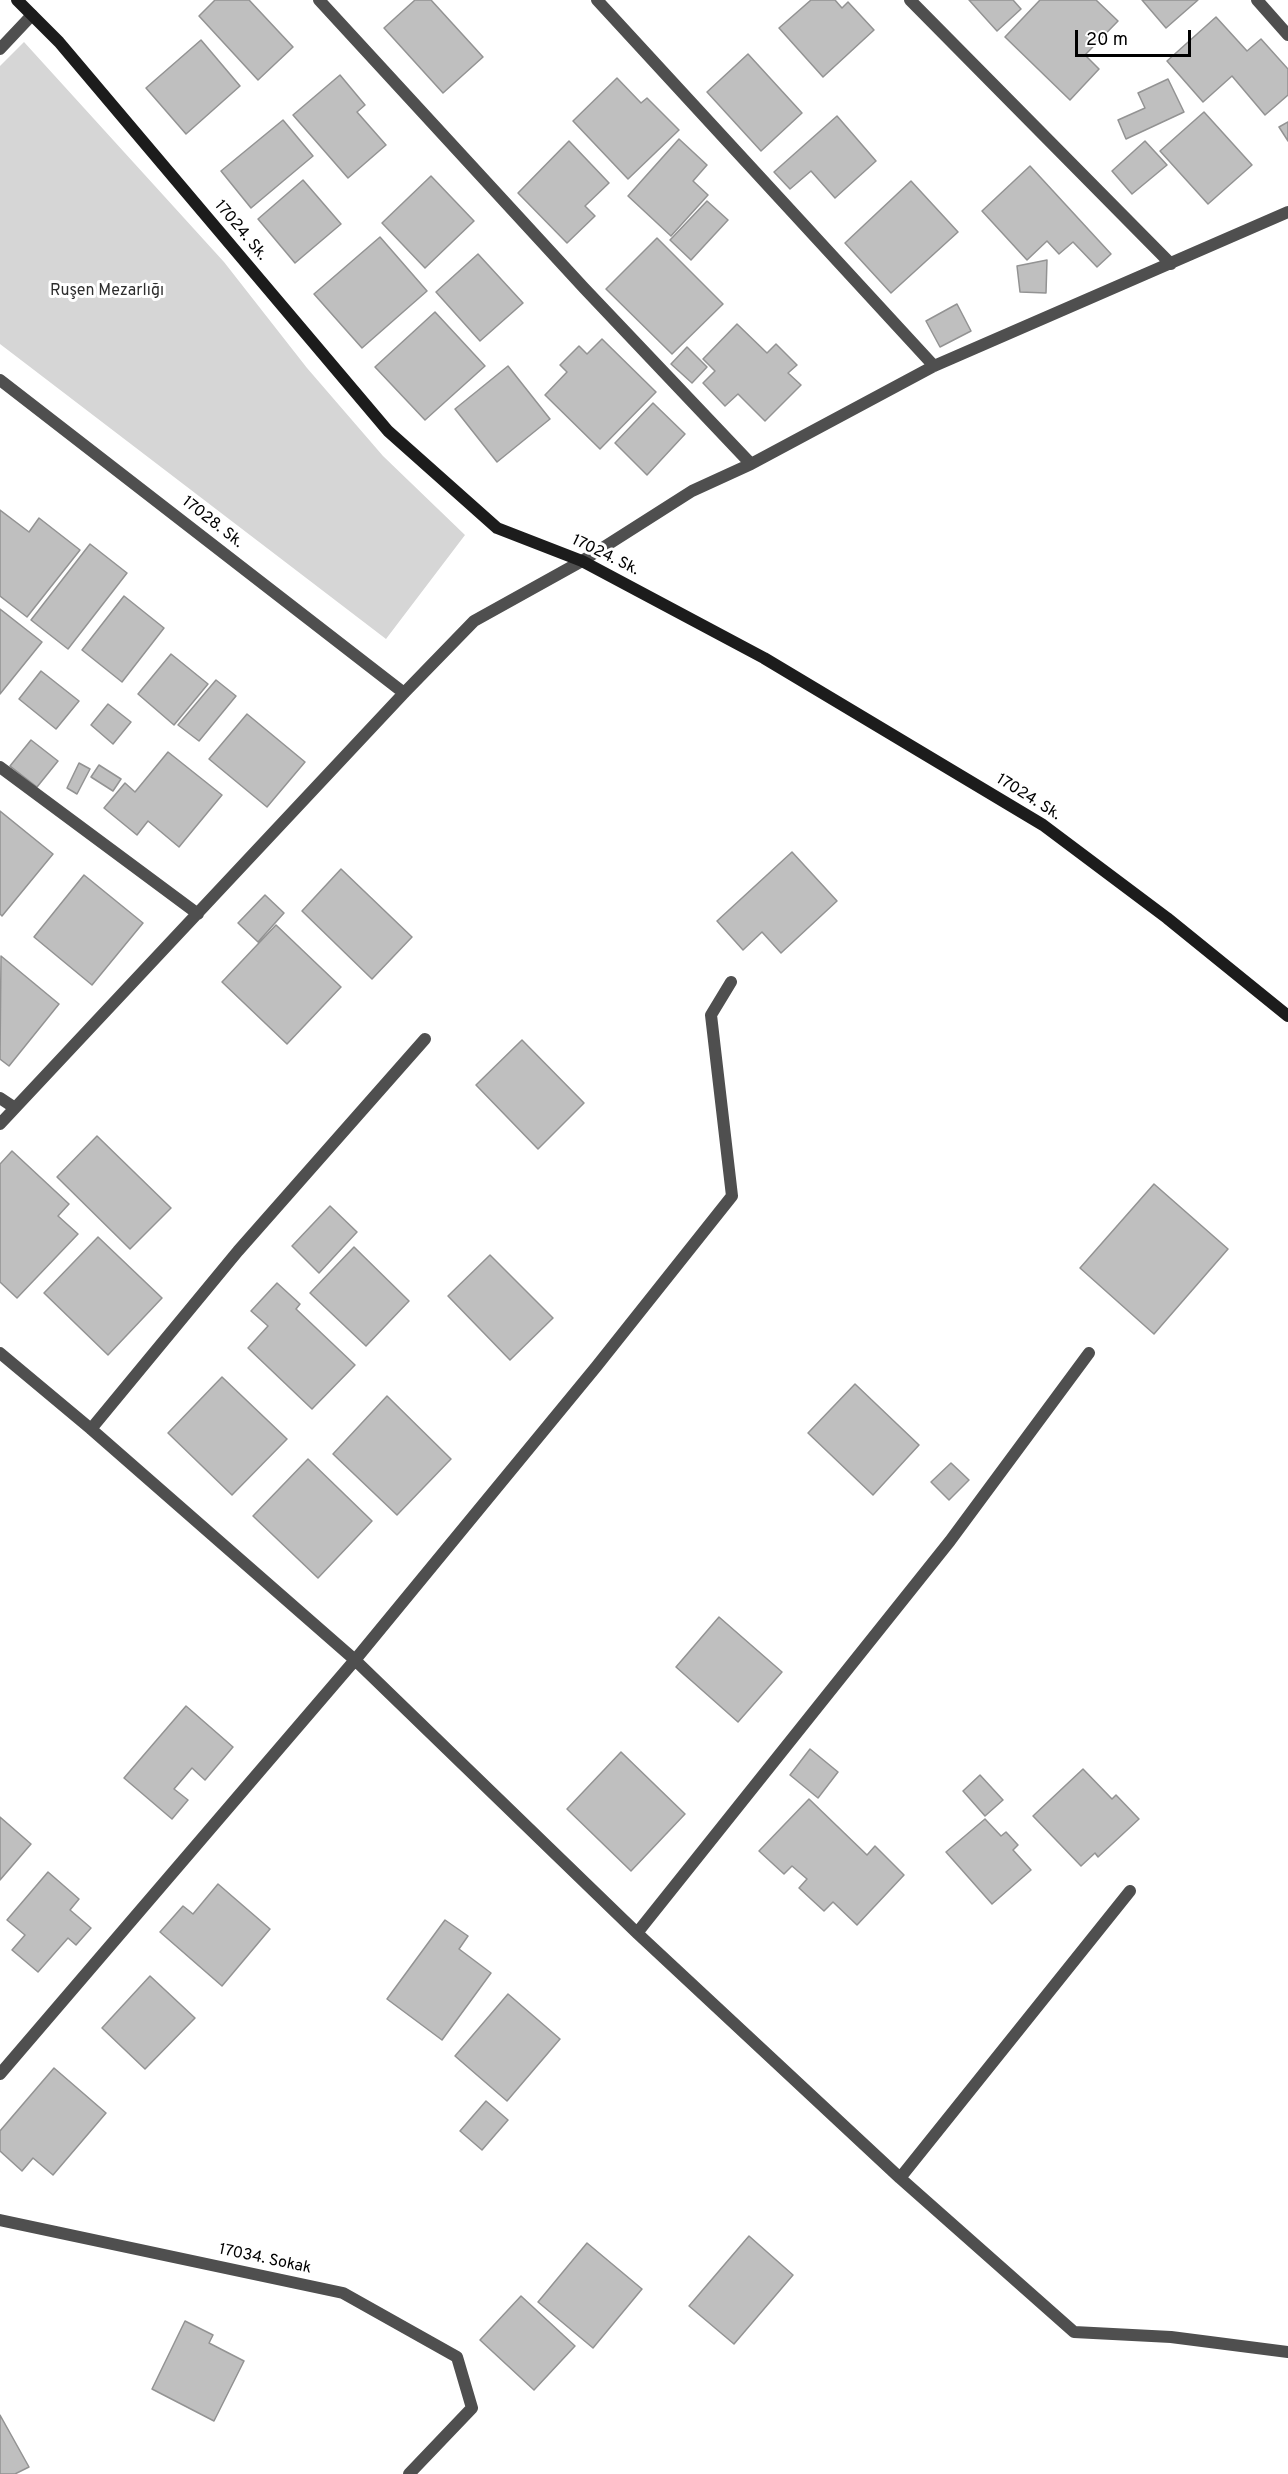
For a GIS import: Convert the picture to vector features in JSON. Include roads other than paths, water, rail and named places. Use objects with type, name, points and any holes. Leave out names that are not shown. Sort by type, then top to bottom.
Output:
[{"type":"street","name":"17024. Sk.","points":[[17,0],[59,42],[388,431],[497,528],[582,561],[764,658],[1043,825],[1167,918],[1288,1016]]},
{"type":"street","points":[[319,0],[576,280],[751,464]]},
{"type":"street","points":[[597,0],[934,366]]},
{"type":"street","points":[[910,0],[1171,264]]},
{"type":"street","points":[[1257,0],[1288,35]]},
{"type":"street","points":[[0,49],[32,15]]},
{"type":"street","points":[[0,1124],[474,621],[582,561],[692,491],[751,464],[934,366],[1288,212]]},
{"type":"street","name":"17028. Sk.","points":[[0,380],[404,693]]},
{"type":"street","points":[[0,767],[198,914]]},
{"type":"street","points":[[0,2074],[355,1660],[596,1367],[732,1196],[711,1015],[731,982]]},
{"type":"street","points":[[91,1429],[238,1251],[425,1039]]},
{"type":"street","points":[[0,1098],[15,1108]]},
{"type":"street","points":[[0,1353],[91,1429],[355,1660],[637,1933],[900,2178],[1074,2332],[1171,2337],[1288,2352]]},
{"type":"street","points":[[637,1933],[950,1541],[1089,1353]]},
{"type":"street","points":[[900,2178],[1131,1891]]},
{"type":"street","name":"17034. Sokak","points":[[0,2220],[343,2294],[457,2357],[472,2408],[409,2474]]},
{"type":"park label","name":"Ruşen Mezarlığı","points":[[107,292]]}]
